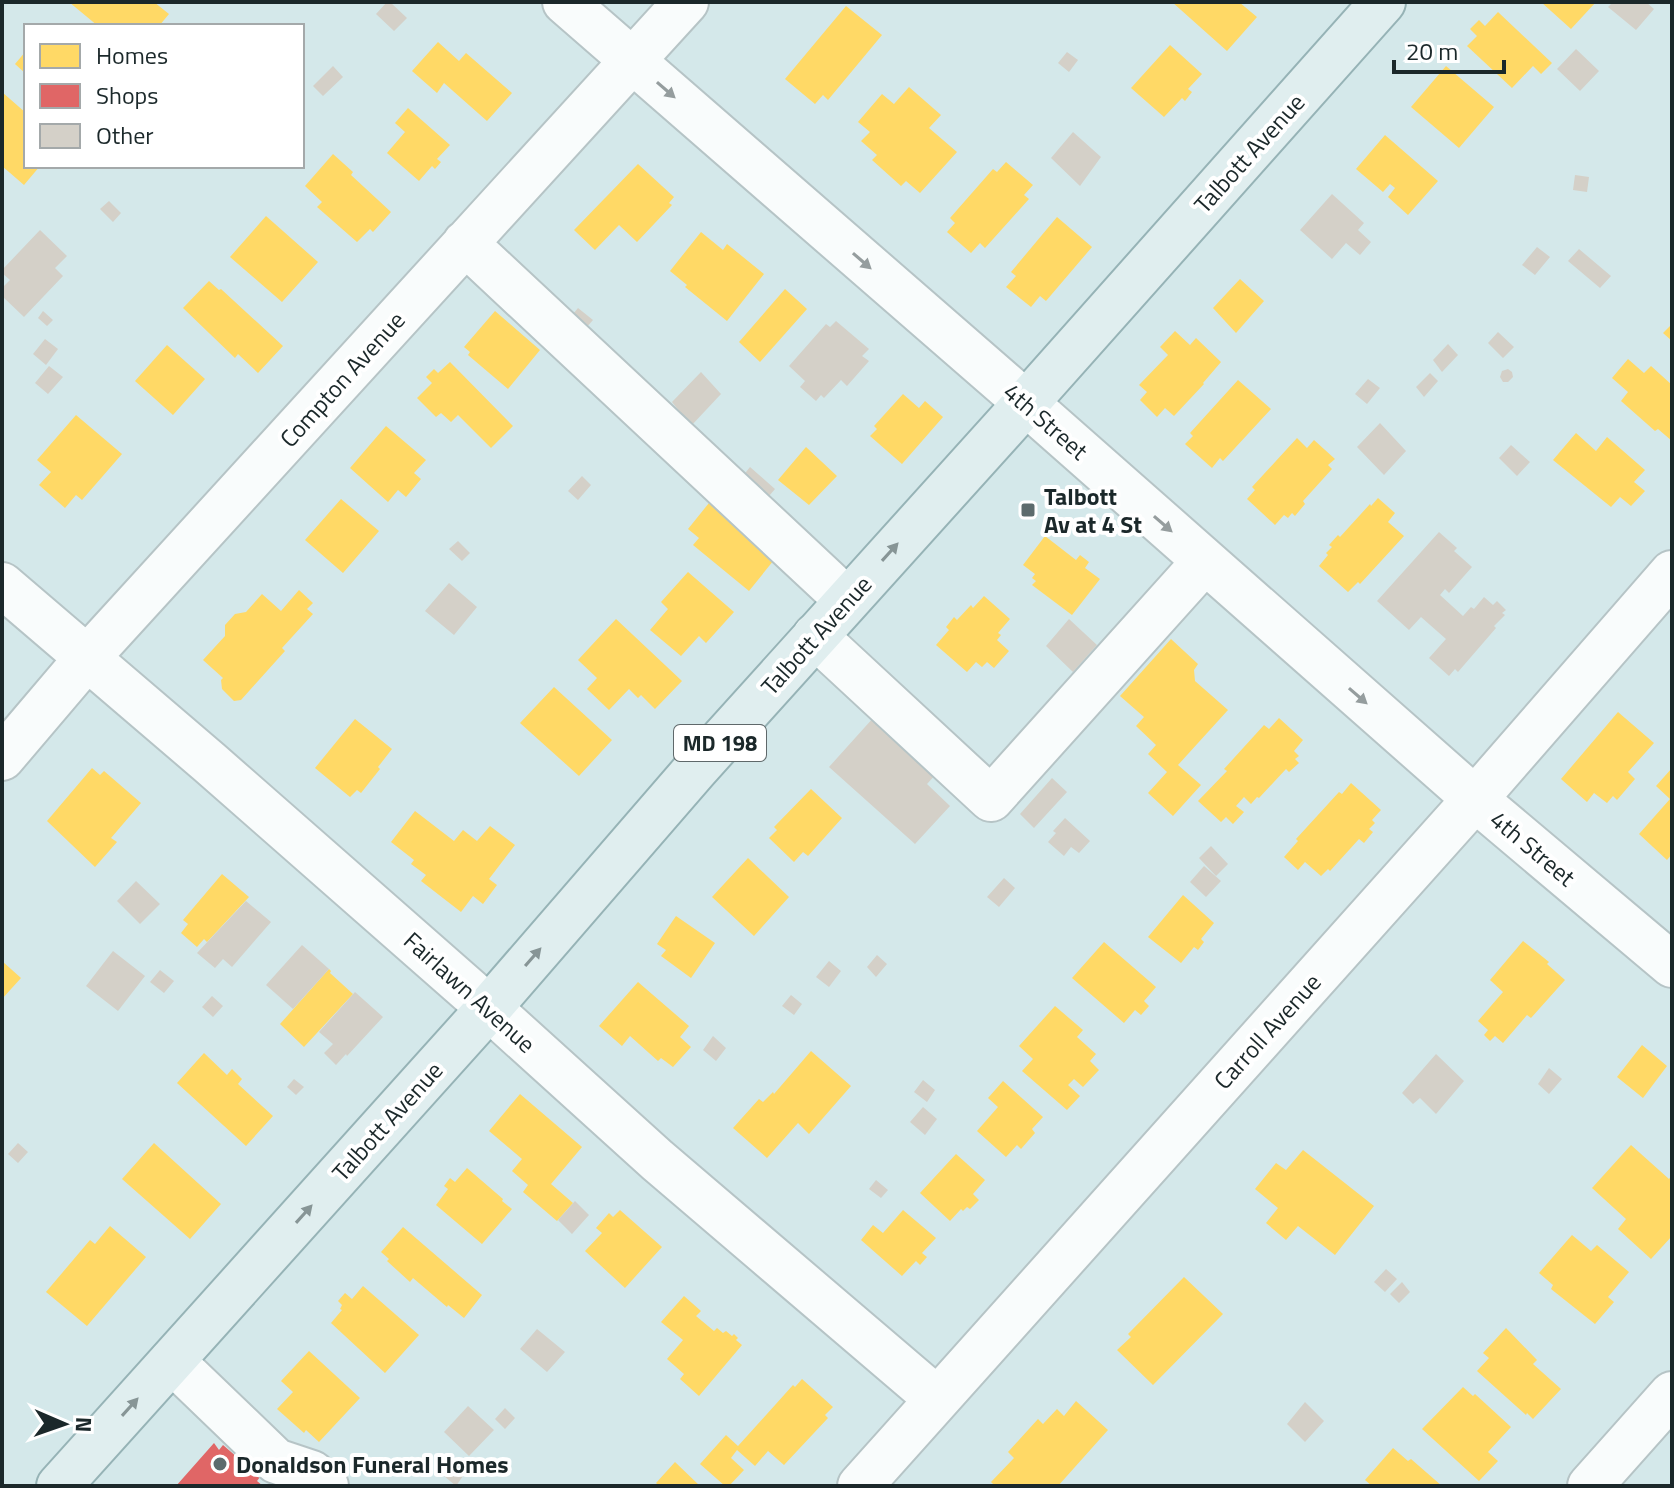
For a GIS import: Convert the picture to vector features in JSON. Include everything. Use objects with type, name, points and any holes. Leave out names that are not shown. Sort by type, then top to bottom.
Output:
[{"type":"main road","name":"Talbott Avenue","points":[[59,1486],[489,1008],[695,770],[1383,2]]},
{"type":"street","name":"4th Street","points":[[565,2],[1475,799],[1672,965]]},
{"type":"street","name":"Compton Avenue","points":[[2,758],[87,658],[686,2]]},
{"type":"street","points":[[465,243],[847,600]]},
{"type":"street","points":[[815,636],[991,799],[1205,561]]},
{"type":"street","name":"Carroll Avenue","points":[[860,1486],[1475,799],[1672,573]]},
{"type":"street","name":"Fairlawn Avenue","points":[[2,585],[210,763],[657,1160],[937,1399]]},
{"type":"street","points":[[172,1361],[280,1473],[312,1473],[326,1486]]},
{"type":"street","points":[[1590,1486],[1672,1394]]},
{"type":"building: Homes","points":[[69,2],[154,2],[169,14],[161,24],[96,24]]},
{"type":"building: Homes","points":[[1172,2],[1239,2],[1257,17],[1227,51]]},
{"type":"building: Homes","points":[[1541,2],[1596,2],[1571,29]]},
{"type":"building: Homes","points":[[846,6],[882,35],[828,100],[823,95],[815,104],[785,79]]},
{"type":"building: Homes","points":[[1498,12],[1552,63],[1541,74],[1533,66],[1512,88],[1467,46],[1477,36],[1470,29],[1479,20],[1485,26]]},
{"type":"building: Homes","points":[[438,42],[459,61],[466,53],[512,93],[487,121],[444,83],[437,93],[412,71]]},
{"type":"building: Homes","points":[[1170,45],[1202,74],[1188,89],[1192,92],[1185,101],[1182,98],[1164,117],[1131,88]]},
{"type":"building: Homes","points":[[24,53],[24,72],[15,64]]},
{"type":"building: Homes","points":[[1446,66],[1494,107],[1459,148],[1411,107]]},
{"type":"building: Homes","points":[[909,87],[941,115],[929,128],[957,152],[920,193],[906,181],[901,186],[872,160],[877,155],[861,141],[870,132],[858,122],[882,94],[894,104]]},
{"type":"building: Homes","points":[[2,92],[24,111],[24,168],[38,168],[24,185],[2,166]]},
{"type":"building: Homes","points":[[408,108],[450,145],[437,159],[441,162],[435,169],[432,166],[419,181],[387,153],[405,132],[395,123]]},
{"type":"building: Homes","points":[[1385,135],[1438,181],[1408,215],[1388,197],[1395,188],[1390,184],[1383,192],[1356,169]]},
{"type":"building: Homes","points":[[333,154],[391,212],[373,232],[370,229],[357,242],[317,207],[322,202],[305,186]]},
{"type":"building: Homes","points":[[1006,162],[1033,185],[1024,195],[1029,199],[985,248],[980,243],[971,253],[947,232],[955,223],[950,218],[993,169],[997,172]]},
{"type":"building: Homes","points":[[638,164],[674,197],[669,203],[672,205],[637,242],[619,225],[595,250],[574,230]]},
{"type":"building: Homes","points":[[266,216],[318,262],[282,302],[230,257]]},
{"type":"building: Homes","points":[[1057,217],[1092,247],[1046,301],[1040,296],[1031,307],[1006,287],[1016,276],[1011,272]]},
{"type":"building: Homes","points":[[701,232],[723,250],[727,244],[764,274],[727,321],[670,271]]},
{"type":"building: Homes","points":[[1240,279],[1264,301],[1236,333],[1213,308]]},
{"type":"building: Homes","points":[[209,281],[283,346],[258,373],[238,354],[235,358],[183,308]]},
{"type":"building: Homes","points":[[785,289],[807,309],[760,362],[739,342]]},
{"type":"building: Homes","points":[[495,311],[540,350],[508,389],[468,355],[470,352],[464,347]]},
{"type":"building: Homes","points":[[1672,324],[1672,341],[1663,333]]},
{"type":"building: Homes","points":[[1175,331],[1190,345],[1196,338],[1221,362],[1174,416],[1165,408],[1157,417],[1140,400],[1147,392],[1139,385],[1168,355],[1160,347]]},
{"type":"building: Homes","points":[[167,345],[205,379],[173,415],[135,381]]},
{"type":"building: Homes","points":[[1628,359],[1644,373],[1651,366],[1672,385],[1672,441],[1658,429],[1655,431],[1621,401],[1628,392],[1612,378]]},
{"type":"building: Homes","points":[[450,362],[513,426],[491,448],[458,415],[451,422],[441,413],[436,417],[417,398],[432,383],[426,377],[434,369],[438,373]]},
{"type":"building: Homes","points":[[1238,380],[1271,409],[1223,461],[1220,458],[1212,468],[1185,444],[1193,436],[1190,433]]},
{"type":"building: Homes","points":[[903,394],[919,408],[925,401],[943,417],[902,464],[870,436],[877,429],[874,426]]},
{"type":"building: Homes","points":[[76,415],[122,454],[82,500],[76,495],[65,508],[39,485],[51,472],[37,460]]},
{"type":"building: Homes","points":[[386,426],[426,460],[414,473],[421,479],[406,497],[398,490],[388,502],[350,468]]},
{"type":"building: Homes","points":[[1576,433],[1596,451],[1607,437],[1645,470],[1634,482],[1645,491],[1631,506],[1620,497],[1611,507],[1553,460]]},
{"type":"building: Homes","points":[[1297,438],[1307,448],[1314,440],[1335,459],[1328,465],[1332,469],[1303,501],[1305,504],[1295,516],[1292,513],[1288,518],[1284,515],[1275,525],[1247,499],[1255,490],[1252,487]]},
{"type":"building: Homes","points":[[806,447],[837,476],[809,505],[778,480]]},
{"type":"building: Homes","points":[[713,498],[778,555],[749,591],[693,545],[699,538],[688,529]]},
{"type":"building: Homes","points":[[1378,498],[1395,513],[1388,522],[1404,536],[1360,584],[1358,582],[1348,592],[1319,566],[1332,547],[1329,545]]},
{"type":"building: Homes","points":[[341,499],[379,531],[343,573],[305,540]]},
{"type":"building: Homes","points":[[1045,536],[1076,560],[1080,555],[1089,562],[1085,568],[1100,579],[1072,615],[1032,585],[1036,581],[1032,578],[1035,574],[1023,565]]},
{"type":"building: Homes","points":[[688,572],[734,612],[706,643],[699,636],[681,656],[650,630],[668,609],[661,602]]},
{"type":"building: Homes","points":[[299,590],[313,603],[307,609],[313,614],[241,700],[234,701],[222,689],[223,678],[203,660],[225,636],[225,625],[235,614],[246,612],[262,594],[281,611]]},
{"type":"building: Homes","points":[[984,596],[1010,619],[998,633],[1001,635],[997,640],[1009,651],[994,668],[987,662],[982,667],[976,662],[967,672],[936,645],[949,630],[946,627],[954,617],[957,620]]},
{"type":"building: Homes","points":[[616,619],[682,681],[655,709],[641,695],[638,698],[629,689],[609,710],[587,689],[597,678],[578,660]]},
{"type":"building: Homes","points":[[1171,639],[1198,664],[1194,670],[1195,681],[1228,710],[1178,765],[1201,785],[1173,816],[1148,793],[1167,772],[1148,754],[1156,745],[1136,726],[1144,717],[1120,696]]},
{"type":"building: Homes","points":[[554,687],[612,740],[579,776],[520,723]]},
{"type":"building: Homes","points":[[1618,712],[1654,743],[1628,772],[1635,779],[1617,800],[1613,796],[1607,803],[1594,793],[1587,802],[1561,779]]},
{"type":"building: Homes","points":[[1279,718],[1303,740],[1294,751],[1299,756],[1295,759],[1299,763],[1289,772],[1286,769],[1251,804],[1244,797],[1236,806],[1244,812],[1233,824],[1226,817],[1221,822],[1198,801],[1264,725],[1269,729]]},
{"type":"building: Homes","points":[[355,719],[392,749],[361,793],[357,790],[350,797],[315,768]]},
{"type":"building: Homes","points":[[92,768],[100,775],[104,771],[141,803],[111,838],[117,842],[95,867],[47,821]]},
{"type":"building: Homes","points":[[1672,768],[1672,854],[1667,860],[1639,834],[1670,799],[1656,786]]},
{"type":"building: Homes","points":[[1351,783],[1381,810],[1372,820],[1375,823],[1369,829],[1373,832],[1364,843],[1359,839],[1330,871],[1328,869],[1321,876],[1305,862],[1298,870],[1284,857],[1298,841],[1296,839]]},
{"type":"building: Homes","points":[[811,789],[842,818],[808,856],[803,852],[794,862],[769,838],[777,830],[774,827]]},
{"type":"building: Homes","points":[[415,811],[454,841],[463,830],[477,841],[490,826],[515,845],[489,879],[497,885],[483,904],[473,896],[461,912],[421,881],[426,875],[411,864],[414,860],[391,842]]},
{"type":"building: Homes","points":[[748,858],[789,897],[754,936],[712,897]]},
{"type":"building: Homes","points":[[222,874],[249,897],[207,942],[204,939],[197,947],[181,933],[188,924],[183,920]]},
{"type":"building: Homes","points":[[1183,895],[1214,923],[1201,939],[1204,942],[1198,950],[1194,947],[1181,963],[1148,937]]},
{"type":"building: Homes","points":[[676,916],[715,943],[691,978],[661,956],[666,950],[657,944]]},
{"type":"building: Homes","points":[[1523,941],[1565,980],[1531,1018],[1527,1015],[1503,1043],[1495,1036],[1490,1041],[1484,1035],[1488,1030],[1478,1021],[1503,992],[1490,980]]},
{"type":"building: Homes","points":[[1104,942],[1156,987],[1144,1001],[1149,1006],[1141,1015],[1135,1010],[1124,1023],[1072,978]]},
{"type":"building: Homes","points":[[2,961],[21,978],[2,999]]},
{"type":"building: Homes","points":[[329,969],[353,994],[304,1047],[280,1024]]},
{"type":"building: Homes","points":[[638,982],[689,1026],[680,1037],[691,1047],[673,1067],[661,1058],[658,1061],[630,1036],[622,1046],[599,1026]]},
{"type":"building: Homes","points":[[1055,1006],[1083,1030],[1077,1037],[1096,1054],[1090,1061],[1099,1070],[1083,1087],[1074,1079],[1068,1085],[1080,1096],[1067,1110],[1022,1071],[1033,1059],[1019,1046]]},
{"type":"building: Homes","points":[[1642,1045],[1667,1066],[1643,1098],[1617,1077]]},
{"type":"building: Homes","points":[[811,1051],[851,1086],[809,1134],[798,1123],[767,1158],[733,1128],[759,1099],[763,1102],[774,1094]]},
{"type":"building: Homes","points":[[204,1053],[227,1075],[232,1069],[242,1079],[238,1084],[273,1116],[246,1146],[177,1083]]},
{"type":"building: Homes","points":[[1003,1081],[1043,1117],[1032,1129],[1035,1133],[1021,1149],[1017,1145],[1006,1157],[977,1131],[998,1107],[988,1098]]},
{"type":"building: Homes","points":[[520,1094],[582,1147],[551,1184],[573,1203],[557,1221],[523,1192],[528,1185],[512,1171],[522,1159],[489,1131]]},
{"type":"building: Homes","points":[[154,1143],[221,1204],[190,1239],[122,1179]]},
{"type":"building: Homes","points":[[1631,1145],[1669,1179],[1672,1175],[1672,1236],[1651,1259],[1618,1229],[1626,1219],[1592,1188]]},
{"type":"building: Homes","points":[[1303,1150],[1374,1206],[1335,1255],[1298,1226],[1286,1240],[1266,1223],[1278,1208],[1255,1189],[1276,1163],[1286,1170]]},
{"type":"building: Homes","points":[[956,1154],[985,1180],[973,1194],[979,1200],[970,1209],[961,1209],[950,1221],[920,1193]]},
{"type":"building: Homes","points":[[467,1168],[512,1209],[482,1244],[436,1205],[448,1189],[444,1186],[450,1178],[455,1182]]},
{"type":"building: Homes","points":[[620,1210],[662,1247],[625,1288],[585,1251],[602,1233],[596,1228],[609,1213],[613,1217]]},
{"type":"building: Homes","points":[[903,1210],[936,1238],[922,1253],[927,1257],[920,1265],[916,1261],[902,1276],[861,1240],[873,1225],[883,1233]]},
{"type":"building: Homes","points":[[110,1226],[146,1257],[87,1326],[46,1292],[90,1240],[95,1244]]},
{"type":"building: Homes","points":[[403,1227],[482,1295],[464,1318],[413,1278],[410,1282],[387,1261],[389,1259],[381,1252]]},
{"type":"building: Homes","points":[[1572,1235],[1591,1251],[1597,1245],[1629,1272],[1608,1297],[1614,1302],[1595,1324],[1551,1289],[1553,1285],[1539,1273]]},
{"type":"building: Homes","points":[[1184,1277],[1223,1314],[1153,1385],[1117,1350],[1131,1337],[1128,1334]]},
{"type":"building: Homes","points":[[363,1286],[419,1335],[385,1373],[331,1323],[342,1310],[338,1301],[345,1293],[352,1299]]},
{"type":"building: Homes","points":[[684,1296],[701,1311],[696,1316],[714,1331],[717,1328],[723,1333],[734,1334],[742,1345],[699,1396],[680,1379],[684,1374],[667,1359],[683,1340],[661,1322]]},
{"type":"building: Homes","points":[[1506,1328],[1537,1360],[1533,1364],[1561,1389],[1533,1419],[1477,1371],[1489,1358],[1483,1353]]},
{"type":"building: Homes","points":[[309,1351],[360,1398],[319,1442],[277,1409],[293,1392],[281,1381]]},
{"type":"building: Homes","points":[[802,1379],[833,1407],[825,1415],[828,1418],[784,1465],[768,1451],[755,1466],[737,1450],[731,1458],[744,1470],[729,1486],[725,1486],[700,1464],[726,1435],[738,1446]]},
{"type":"building: Homes","points":[[1463,1387],[1511,1427],[1488,1452],[1498,1461],[1479,1481],[1422,1429]]},
{"type":"building: Homes","points":[[1076,1401],[1108,1430],[1058,1486],[995,1486],[991,1482],[1014,1458],[1008,1452],[1038,1419],[1043,1424],[1057,1409],[1064,1416]]},
{"type":"building: Homes","points":[[1393,1448],[1442,1486],[1372,1486],[1365,1480]]},
{"type":"building: Homes","points":[[675,1462],[700,1486],[659,1486],[656,1483]]},
{"type":"building: Shops","name":"Donaldson Funeral Homes","points":[[214,1443],[219,1450],[223,1445],[260,1477],[257,1481],[263,1486],[176,1486]]},
{"type":"building: Other","points":[[387,2],[407,18],[394,31],[376,14]]},
{"type":"building: Other","points":[[1613,2],[1646,2],[1654,9],[1636,30],[1608,7]]},
{"type":"building: Other","points":[[1576,49],[1599,71],[1580,91],[1557,69]]},
{"type":"building: Other","points":[[1067,52],[1078,60],[1069,72],[1058,63]]},
{"type":"building: Other","points":[[333,66],[343,77],[323,96],[313,86]]},
{"type":"building: Other","points":[[1073,132],[1101,157],[1080,186],[1051,158]]},
{"type":"building: Other","points":[[1575,175],[1589,177],[1587,192],[1573,190]]},
{"type":"building: Other","points":[[1332,194],[1364,223],[1358,230],[1371,242],[1360,255],[1346,243],[1332,259],[1300,230]]},
{"type":"building: Other","points":[[109,201],[121,213],[113,222],[100,209]]},
{"type":"building: Other","points":[[40,230],[67,256],[55,268],[63,276],[24,317],[2,296],[2,288],[10,280],[2,270]]},
{"type":"building: Other","points":[[1537,247],[1550,257],[1535,275],[1522,265]]},
{"type":"building: Other","points":[[1579,249],[1611,276],[1600,288],[1568,261]]},
{"type":"building: Other","points":[[578,308],[593,320],[579,336],[564,325]]},
{"type":"building: Other","points":[[43,311],[53,320],[47,326],[38,318]]},
{"type":"building: Other","points":[[836,321],[869,349],[862,356],[869,361],[847,386],[841,380],[824,398],[821,395],[816,401],[800,387],[805,381],[789,366],[826,324],[830,327]]},
{"type":"building: Other","points":[[1498,332],[1514,347],[1503,358],[1488,343]]},
{"type":"building: Other","points":[[45,339],[58,349],[46,365],[33,354]]},
{"type":"building: Other","points":[[1448,344],[1458,355],[1442,372],[1433,360]]},
{"type":"building: Other","points":[[49,366],[63,377],[48,394],[35,383]]},
{"type":"building: Other","points":[[1508,369],[1513,377],[1503,382],[1500,377],[1502,371]]},
{"type":"building: Other","points":[[701,372],[721,394],[691,426],[672,402]]},
{"type":"building: Other","points":[[1430,373],[1438,381],[1424,397],[1416,387]]},
{"type":"building: Other","points":[[1368,379],[1380,388],[1367,404],[1355,394]]},
{"type":"building: Other","points":[[1380,423],[1406,451],[1384,475],[1357,447]]},
{"type":"building: Other","points":[[1511,445],[1530,462],[1517,476],[1499,458]]},
{"type":"building: Other","points":[[750,467],[775,489],[763,503],[738,482]]},
{"type":"building: Other","points":[[582,476],[591,485],[578,500],[568,491]]},
{"type":"building: Other","points":[[1439,532],[1472,567],[1449,593],[1445,589],[1440,595],[1463,616],[1484,597],[1493,605],[1497,601],[1506,610],[1494,626],[1496,628],[1458,672],[1455,669],[1449,676],[1429,658],[1446,639],[1421,617],[1409,630],[1377,601]]},
{"type":"building: Other","points":[[458,541],[470,553],[462,561],[449,549]]},
{"type":"building: Other","points":[[449,583],[477,607],[454,635],[425,611]]},
{"type":"building: Other","points":[[1069,619],[1097,645],[1073,672],[1046,646]]},
{"type":"building: Other","points":[[874,717],[937,773],[927,784],[950,806],[915,844],[829,767]]},
{"type":"building: Other","points":[[1052,778],[1067,792],[1034,828],[1020,814]]},
{"type":"building: Other","points":[[1065,818],[1090,841],[1079,853],[1071,847],[1064,856],[1048,842]]},
{"type":"building: Other","points":[[1211,846],[1228,864],[1216,876],[1199,858]]},
{"type":"building: Other","points":[[1204,866],[1221,881],[1206,897],[1190,882]]},
{"type":"building: Other","points":[[1004,878],[1015,888],[999,907],[987,897]]},
{"type":"building: Other","points":[[136,881],[160,904],[140,924],[117,901]]},
{"type":"building: Other","points":[[246,901],[271,922],[232,967],[223,959],[215,968],[197,953]]},
{"type":"building: Other","points":[[302,945],[329,969],[293,1009],[266,985]]},
{"type":"building: Other","points":[[113,951],[145,976],[118,1011],[86,986]]},
{"type":"building: Other","points":[[877,955],[887,964],[876,977],[867,967]]},
{"type":"building: Other","points":[[829,961],[841,971],[829,987],[816,977]]},
{"type":"building: Other","points":[[160,970],[174,981],[164,993],[150,982]]},
{"type":"building: Other","points":[[355,992],[383,1017],[336,1065],[324,1053],[333,1044],[319,1032]]},
{"type":"building: Other","points":[[791,995],[802,1004],[794,1015],[782,1006]]},
{"type":"building: Other","points":[[212,996],[223,1006],[213,1017],[202,1007]]},
{"type":"building: Other","points":[[713,1036],[726,1048],[716,1061],[703,1050]]},
{"type":"building: Other","points":[[1436,1054],[1464,1081],[1436,1114],[1420,1098],[1413,1104],[1402,1093]]},
{"type":"building: Other","points":[[1549,1068],[1562,1079],[1549,1094],[1538,1084]]},
{"type":"building: Other","points":[[294,1079],[304,1087],[296,1095],[287,1087]]},
{"type":"building: Other","points":[[923,1080],[935,1090],[927,1102],[914,1092]]},
{"type":"building: Other","points":[[923,1107],[937,1119],[925,1135],[910,1122]]},
{"type":"building: Other","points":[[18,1143],[28,1152],[18,1163],[8,1154]]},
{"type":"building: Other","points":[[876,1180],[888,1190],[881,1198],[869,1189]]},
{"type":"building: Other","points":[[575,1201],[589,1215],[572,1234],[558,1220]]},
{"type":"building: Other","points":[[1386,1269],[1397,1279],[1385,1292],[1374,1282]]},
{"type":"building: Other","points":[[1402,1282],[1410,1292],[1399,1303],[1390,1294]]},
{"type":"building: Other","points":[[537,1329],[565,1352],[547,1372],[520,1349]]},
{"type":"building: Other","points":[[1305,1402],[1324,1421],[1305,1442],[1287,1424]]},
{"type":"building: Other","points":[[468,1406],[494,1430],[469,1456],[444,1432]]},
{"type":"building: Other","points":[[505,1408],[515,1418],[505,1429],[495,1419]]},
{"type":"building: Other","points":[[451,1466],[463,1476],[456,1486],[444,1476]]},
{"type":"place","name":"Talbott Av at 4 St","points":[[1028,510]]},
{"type":"place","name":"Donaldson Funeral Homes","points":[[220,1464]]}]
